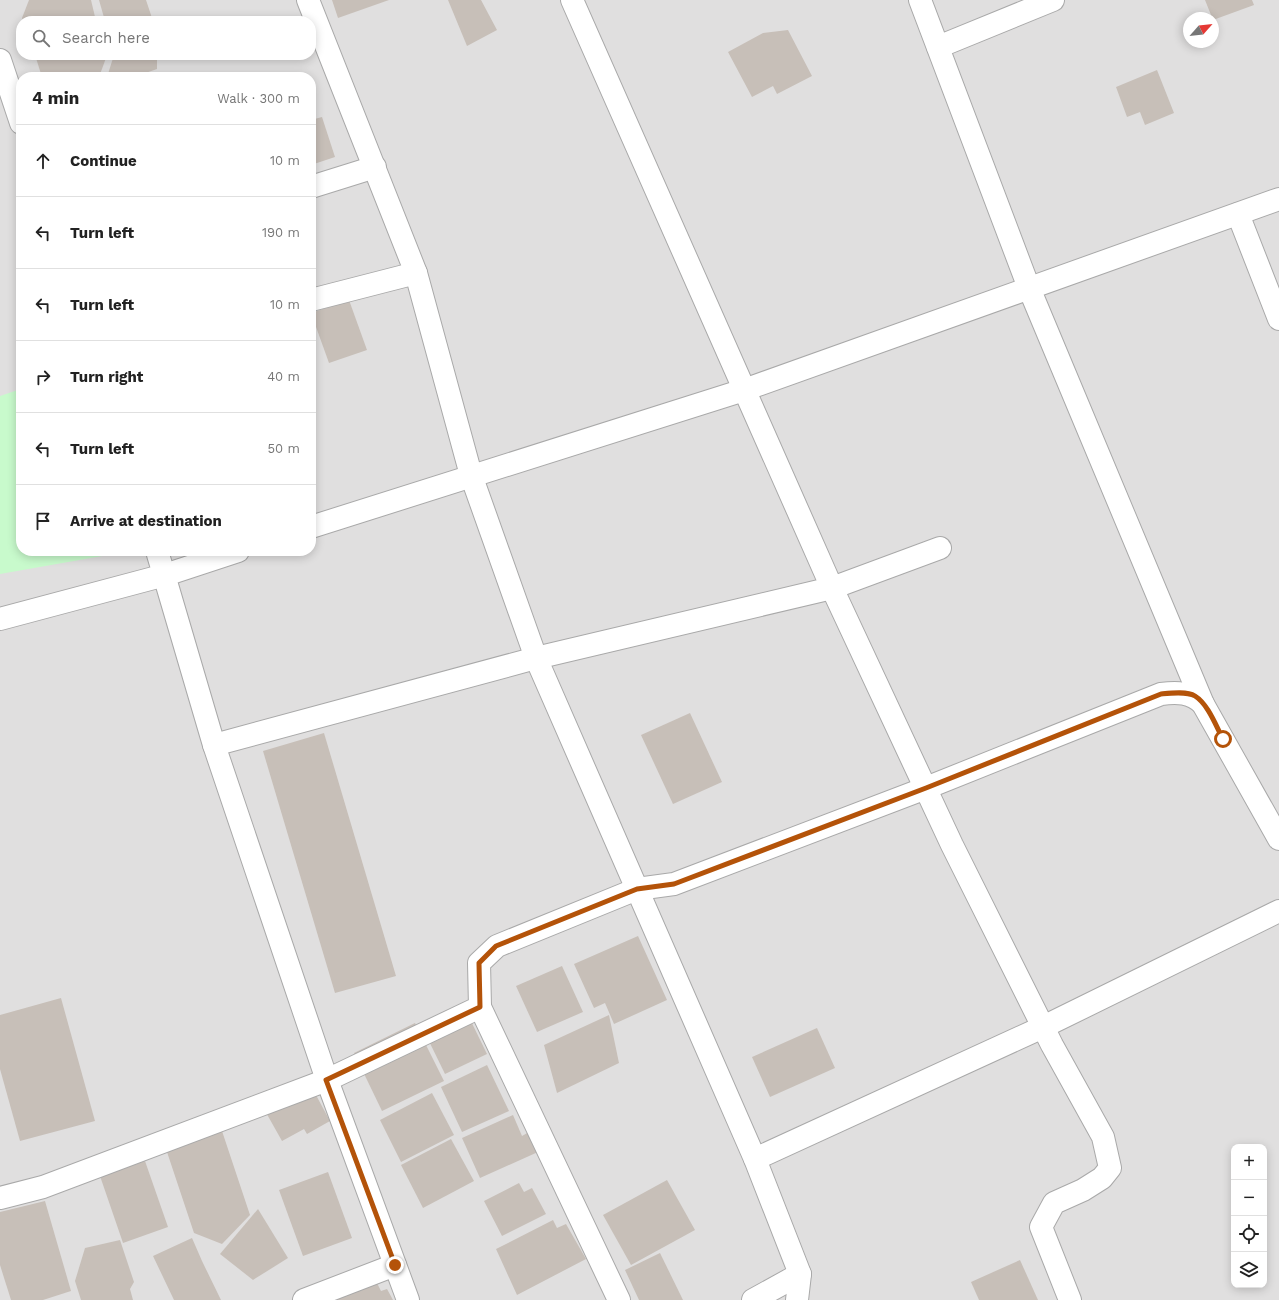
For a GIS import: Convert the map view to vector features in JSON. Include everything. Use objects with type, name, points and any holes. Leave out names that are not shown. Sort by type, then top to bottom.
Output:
[{"type":"street","points":[[308,0],[314,16]]},
{"type":"street","points":[[572,0],[832,588],[926,788],[1043,1027],[1103,1137],[1110,1168],[1102,1178],[1083,1190],[1054,1203],[1041,1227],[1070,1300]]},
{"type":"street","points":[[920,0],[1029,288],[1203,704],[1279,840]]},
{"type":"street","points":[[938,47],[1053,0]]},
{"type":"street","points":[[316,20],[416,273],[471,475],[536,658],[755,1159],[800,1274],[797,1300]]},
{"type":"street","points":[[0,60],[16,108]]},
{"type":"street","points":[[316,185],[375,167]]},
{"type":"street","points":[[316,525],[471,475],[744,390],[1279,199]]},
{"type":"street","points":[[1238,214],[1279,319]]},
{"type":"street","points":[[316,299],[416,273]]},
{"type":"street","points":[[214,745],[536,658],[832,588],[940,548]]},
{"type":"street","points":[[158,556],[214,745],[326,1080],[408,1300]]},
{"type":"street","points":[[0,619],[164,575],[223,556]]},
{"type":"street","points":[[619,1300],[480,1007],[479,963],[496,946],[637,889],[674,884],[926,788],[1161,694],[1175,692],[1195,696],[1203,704]]},
{"type":"street","points":[[755,1159],[1043,1027],[1279,911]]},
{"type":"street","points":[[0,1198],[43,1187],[326,1080],[480,1007]]},
{"type":"street","points":[[304,1300],[395,1265]]},
{"type":"street","points":[[753,1300],[800,1274]]},
{"type":"shaded area","points":[[0,0],[1279,0],[1279,1300],[0,1300]]},
{"type":"green space","points":[[16,391],[16,556],[102,556],[0,574],[0,396]]},
{"type":"building","points":[[29,0],[91,0],[95,16],[23,16]]},
{"type":"building","points":[[99,0],[146,0],[151,16],[104,16]]},
{"type":"building","points":[[332,0],[389,0],[338,18]]},
{"type":"building","points":[[448,0],[481,0],[497,30],[467,46]]},
{"type":"building","points":[[1205,0],[1252,0],[1254,5],[1219,18],[1219,12],[1210,12]]},
{"type":"building","points":[[788,30],[812,76],[777,94],[773,86],[752,97],[728,52],[763,33]]},
{"type":"building","points":[[37,60],[105,60],[101,72],[40,72]]},
{"type":"building","points":[[112,60],[157,60],[157,69],[148,72],[109,72]]},
{"type":"building","points":[[1157,70],[1174,113],[1145,125],[1140,112],[1127,117],[1116,87]]},
{"type":"building","points":[[322,117],[335,157],[316,163],[316,119]]},
{"type":"building","points":[[349,300],[367,350],[329,363],[316,327],[316,311]]},
{"type":"building","points":[[690,713],[722,782],[673,804],[641,735]]},
{"type":"building","points":[[324,733],[396,976],[335,993],[263,751]]},
{"type":"building","points":[[638,936],[667,1000],[614,1024],[605,1003],[594,1008],[574,964]]},
{"type":"building","points":[[562,966],[583,1012],[537,1032],[516,986]]},
{"type":"building","points":[[61,998],[95,1121],[20,1141],[0,1069],[0,1015]]},
{"type":"building","points":[[467,1013],[487,1054],[445,1074],[425,1033]]},
{"type":"building","points":[[609,1015],[619,1063],[557,1093],[544,1045]]},
{"type":"building","points":[[415,1023],[444,1081],[382,1111],[354,1053]]},
{"type":"building","points":[[817,1028],[835,1068],[770,1097],[752,1057]]},
{"type":"building","points":[[487,1065],[509,1111],[462,1132],[441,1087]]},
{"type":"building","points":[[310,1084],[330,1121],[307,1134],[304,1129],[282,1141],[264,1109]]},
{"type":"building","points":[[432,1093],[454,1135],[401,1162],[380,1120]]},
{"type":"building","points":[[513,1115],[522,1136],[529,1132],[538,1152],[480,1178],[462,1138]]},
{"type":"building","points":[[222,1131],[250,1215],[222,1244],[194,1233],[166,1149]]},
{"type":"building","points":[[451,1139],[474,1181],[423,1208],[401,1165]]},
{"type":"building","points":[[145,1161],[168,1227],[123,1243],[100,1176]]},
{"type":"building","points":[[328,1172],[352,1238],[303,1256],[279,1190]]},
{"type":"building","points":[[667,1180],[695,1230],[631,1265],[603,1215]]},
{"type":"building","points":[[519,1183],[524,1192],[532,1188],[546,1214],[502,1236],[484,1201]]},
{"type":"building","points":[[45,1201],[71,1291],[43,1300],[11,1300],[0,1265],[0,1212]]},
{"type":"building","points":[[258,1209],[288,1258],[253,1280],[220,1254]]},
{"type":"building","points":[[553,1220],[557,1228],[566,1224],[586,1259],[517,1295],[496,1249]]},
{"type":"building","points":[[192,1238],[221,1300],[174,1300],[153,1256]]},
{"type":"building","points":[[120,1240],[134,1282],[130,1289],[133,1300],[81,1300],[75,1281],[85,1248]]},
{"type":"building","points":[[660,1253],[683,1300],[639,1300],[625,1270]]},
{"type":"building","points":[[1020,1260],[1038,1300],[979,1300],[971,1282]]},
{"type":"building","points":[[374,1277],[381,1291],[387,1289],[393,1300],[336,1300],[334,1296]]},
{"type":"route","points":[[395,1265],[326,1080],[480,1007],[479,963],[496,946],[637,889],[674,884],[926,788],[1161,694],[1175,692],[1195,696],[1203,704],[1223,739]]}]
